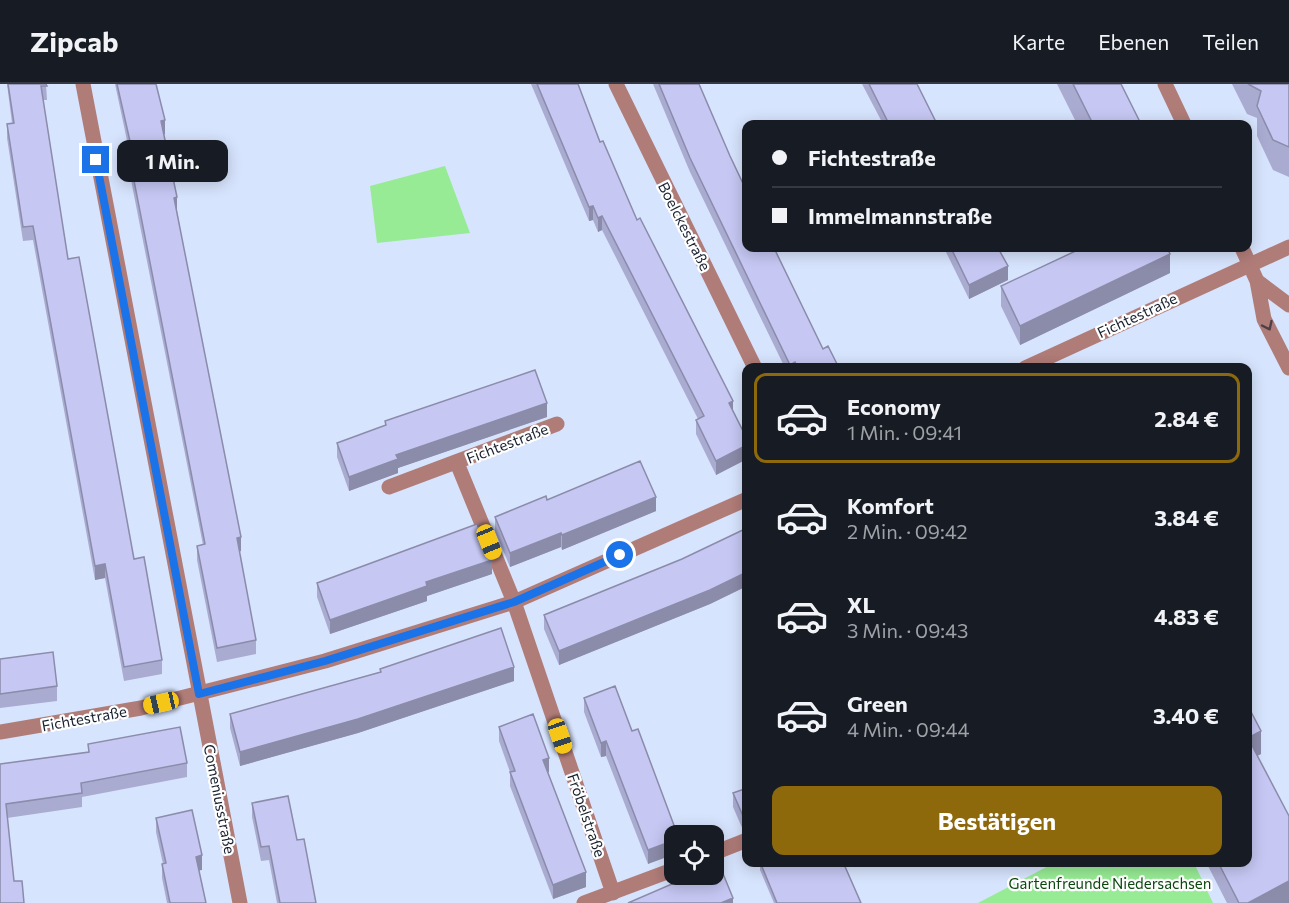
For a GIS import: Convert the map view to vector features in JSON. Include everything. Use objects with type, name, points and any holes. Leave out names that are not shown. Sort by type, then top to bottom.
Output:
[{"type":"street","name":"Comeniusstraße","points":[[83,84],[240,903]]},
{"type":"street","name":"Boelckestraße","points":[[616,84],[753,363]]},
{"type":"street","points":[[1165,84],[1182,120]]},
{"type":"street","name":"Fichtestraße","points":[[1036,363],[1289,247]]},
{"type":"street","points":[[1244,252],[1257,281],[1264,319],[1289,368]]},
{"type":"street","points":[[1257,281],[1289,305]]},
{"type":"street","name":"Fichtestraße","points":[[389,487],[557,423]]},
{"type":"street","name":"Fichtestraße","points":[[457,463],[514,602]]},
{"type":"street","name":"Fichtestraße","points":[[0,732],[141,708],[325,661],[514,602],[742,501]]},
{"type":"street","name":"Fröbelstraße","points":[[514,602],[613,893]]},
{"type":"street","points":[[724,850],[742,842]]},
{"type":"street","points":[[584,903],[664,873]]},
{"type":"green space","points":[[445,166],[470,233],[377,243],[370,186]]},
{"type":"green space","name":"Gartenfreunde Niedersachsen","points":[[1046,867],[1196,867],[1213,903],[978,903]]},
{"type":"building","points":[[8,84],[46,84],[47,86],[41,86],[68,259],[79,257],[134,559],[144,557],[162,660],[124,667],[105,564],[95,566],[33,226],[23,227],[7,124],[14,123]]},
{"type":"building","points":[[117,84],[156,84],[165,120],[161,121],[177,197],[174,198],[241,537],[237,538],[256,640],[217,648],[197,546],[205,544],[128,150],[132,150]]},
{"type":"building","points":[[537,84],[578,84],[600,142],[603,141],[637,220],[640,218],[733,401],[729,403],[742,429],[742,448],[716,461],[696,420],[704,416],[602,216],[598,218],[593,206],[589,207]]},
{"type":"building","points":[[659,84],[699,84],[742,181],[742,252],[776,252],[823,349],[828,346],[836,363],[789,363],[690,158]]},
{"type":"building","points":[[869,84],[917,84],[935,120],[887,120]]},
{"type":"building","points":[[1073,84],[1121,84],[1139,120],[1091,120]]},
{"type":"building","points":[[1248,84],[1289,84],[1289,147],[1273,140],[1257,106],[1261,91]]},
{"type":"building","points":[[953,252],[1000,252],[1008,266],[969,285]]},
{"type":"building","points":[[1073,252],[1169,252],[1170,254],[1020,326],[1001,286]]},
{"type":"building","points":[[535,370],[547,403],[396,455],[398,459],[349,477],[337,443],[386,425],[385,421]]},
{"type":"building","points":[[640,461],[656,497],[562,535],[561,533],[510,553],[495,517],[546,496],[547,500]]},
{"type":"building","points":[[477,524],[492,560],[426,582],[427,586],[330,620],[317,583]]},
{"type":"building","points":[[742,530],[742,574],[710,590],[559,651],[544,615],[682,559]]},
{"type":"building","points":[[501,628],[514,667],[358,719],[240,752],[230,714],[381,672],[380,669]]},
{"type":"building","points":[[53,652],[57,686],[0,694],[0,659]]},
{"type":"building","points":[[615,686],[632,731],[638,729],[674,825],[664,825],[664,844],[648,850],[606,741],[601,743],[584,698]]},
{"type":"building","points":[[533,714],[549,758],[543,760],[586,872],[553,885],[510,772],[515,771],[499,727]]},
{"type":"building","points":[[1252,714],[1261,731],[1252,736]]},
{"type":"building","points":[[180,727],[187,763],[81,783],[82,793],[6,804],[14,881],[22,881],[24,903],[0,903],[0,764],[89,752],[88,744]]},
{"type":"building","points":[[1252,746],[1289,816],[1289,881],[1248,903],[1239,903],[1221,867],[1252,867]]},
{"type":"building","points":[[742,790],[742,814],[733,793]]},
{"type":"building","points":[[288,796],[297,840],[304,839],[316,903],[280,903],[269,846],[261,847],[252,803]]},
{"type":"building","points":[[192,810],[202,855],[196,857],[206,903],[170,903],[162,864],[166,863],[156,818]]},
{"type":"building","points":[[762,867],[845,867],[861,903],[777,903]]},
{"type":"building","points":[[724,876],[733,898],[721,903],[628,903],[670,885],[724,885]]},
{"type":"route","points":[[96,160],[199,694],[325,661],[514,602],[620,555]]}]
